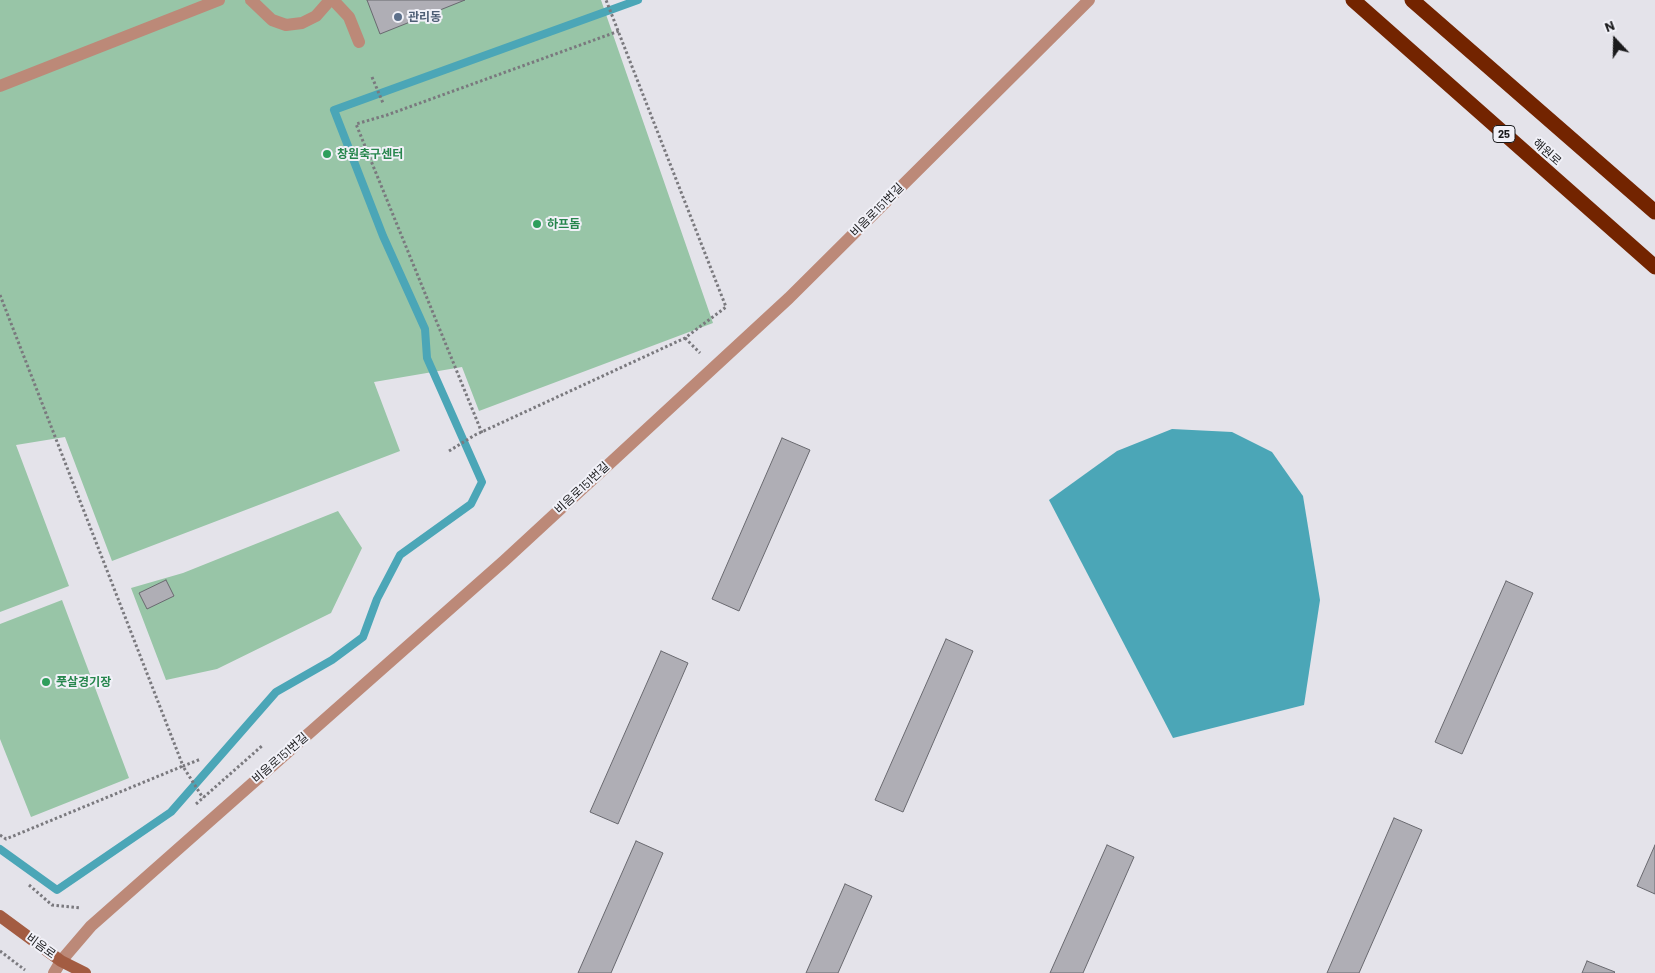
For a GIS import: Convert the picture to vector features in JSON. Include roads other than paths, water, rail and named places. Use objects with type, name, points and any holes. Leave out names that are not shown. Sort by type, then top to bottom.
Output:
[{"type":"highway","name":"해원로","points":[[1353,0],[1655,267]]},
{"type":"highway","name":"해원로","points":[[1412,0],[1655,212]]},
{"type":"street","points":[[0,86],[220,0]]},
{"type":"street","points":[[251,0],[272,20],[286,25],[302,23],[316,16],[332,0],[349,17],[359,42]]},
{"type":"street","name":"비음로151번길","points":[[54,973],[61,961],[91,926],[504,561],[789,298],[1089,0]]},
{"type":"street","name":"비음로","points":[[0,916],[61,961],[84,973]]},
{"type":"water","points":[[1172,429],[1232,432],[1272,452],[1303,496],[1320,600],[1304,705],[1173,738],[1049,500],[1117,451]]},
{"type":"waterway","points":[[0,849],[57,890],[171,812],[276,692],[332,660],[363,637],[377,599],[400,555],[471,504],[482,482],[427,358],[425,329],[383,236],[334,110],[638,0]]},
{"type":"place","name":"관리동","points":[[398,17]]},
{"type":"place","name":"창원축구센터","points":[[327,154]]},
{"type":"place","name":"하프돔","points":[[537,224]]},
{"type":"place","name":"풋살경기장","points":[[46,682]]}]
